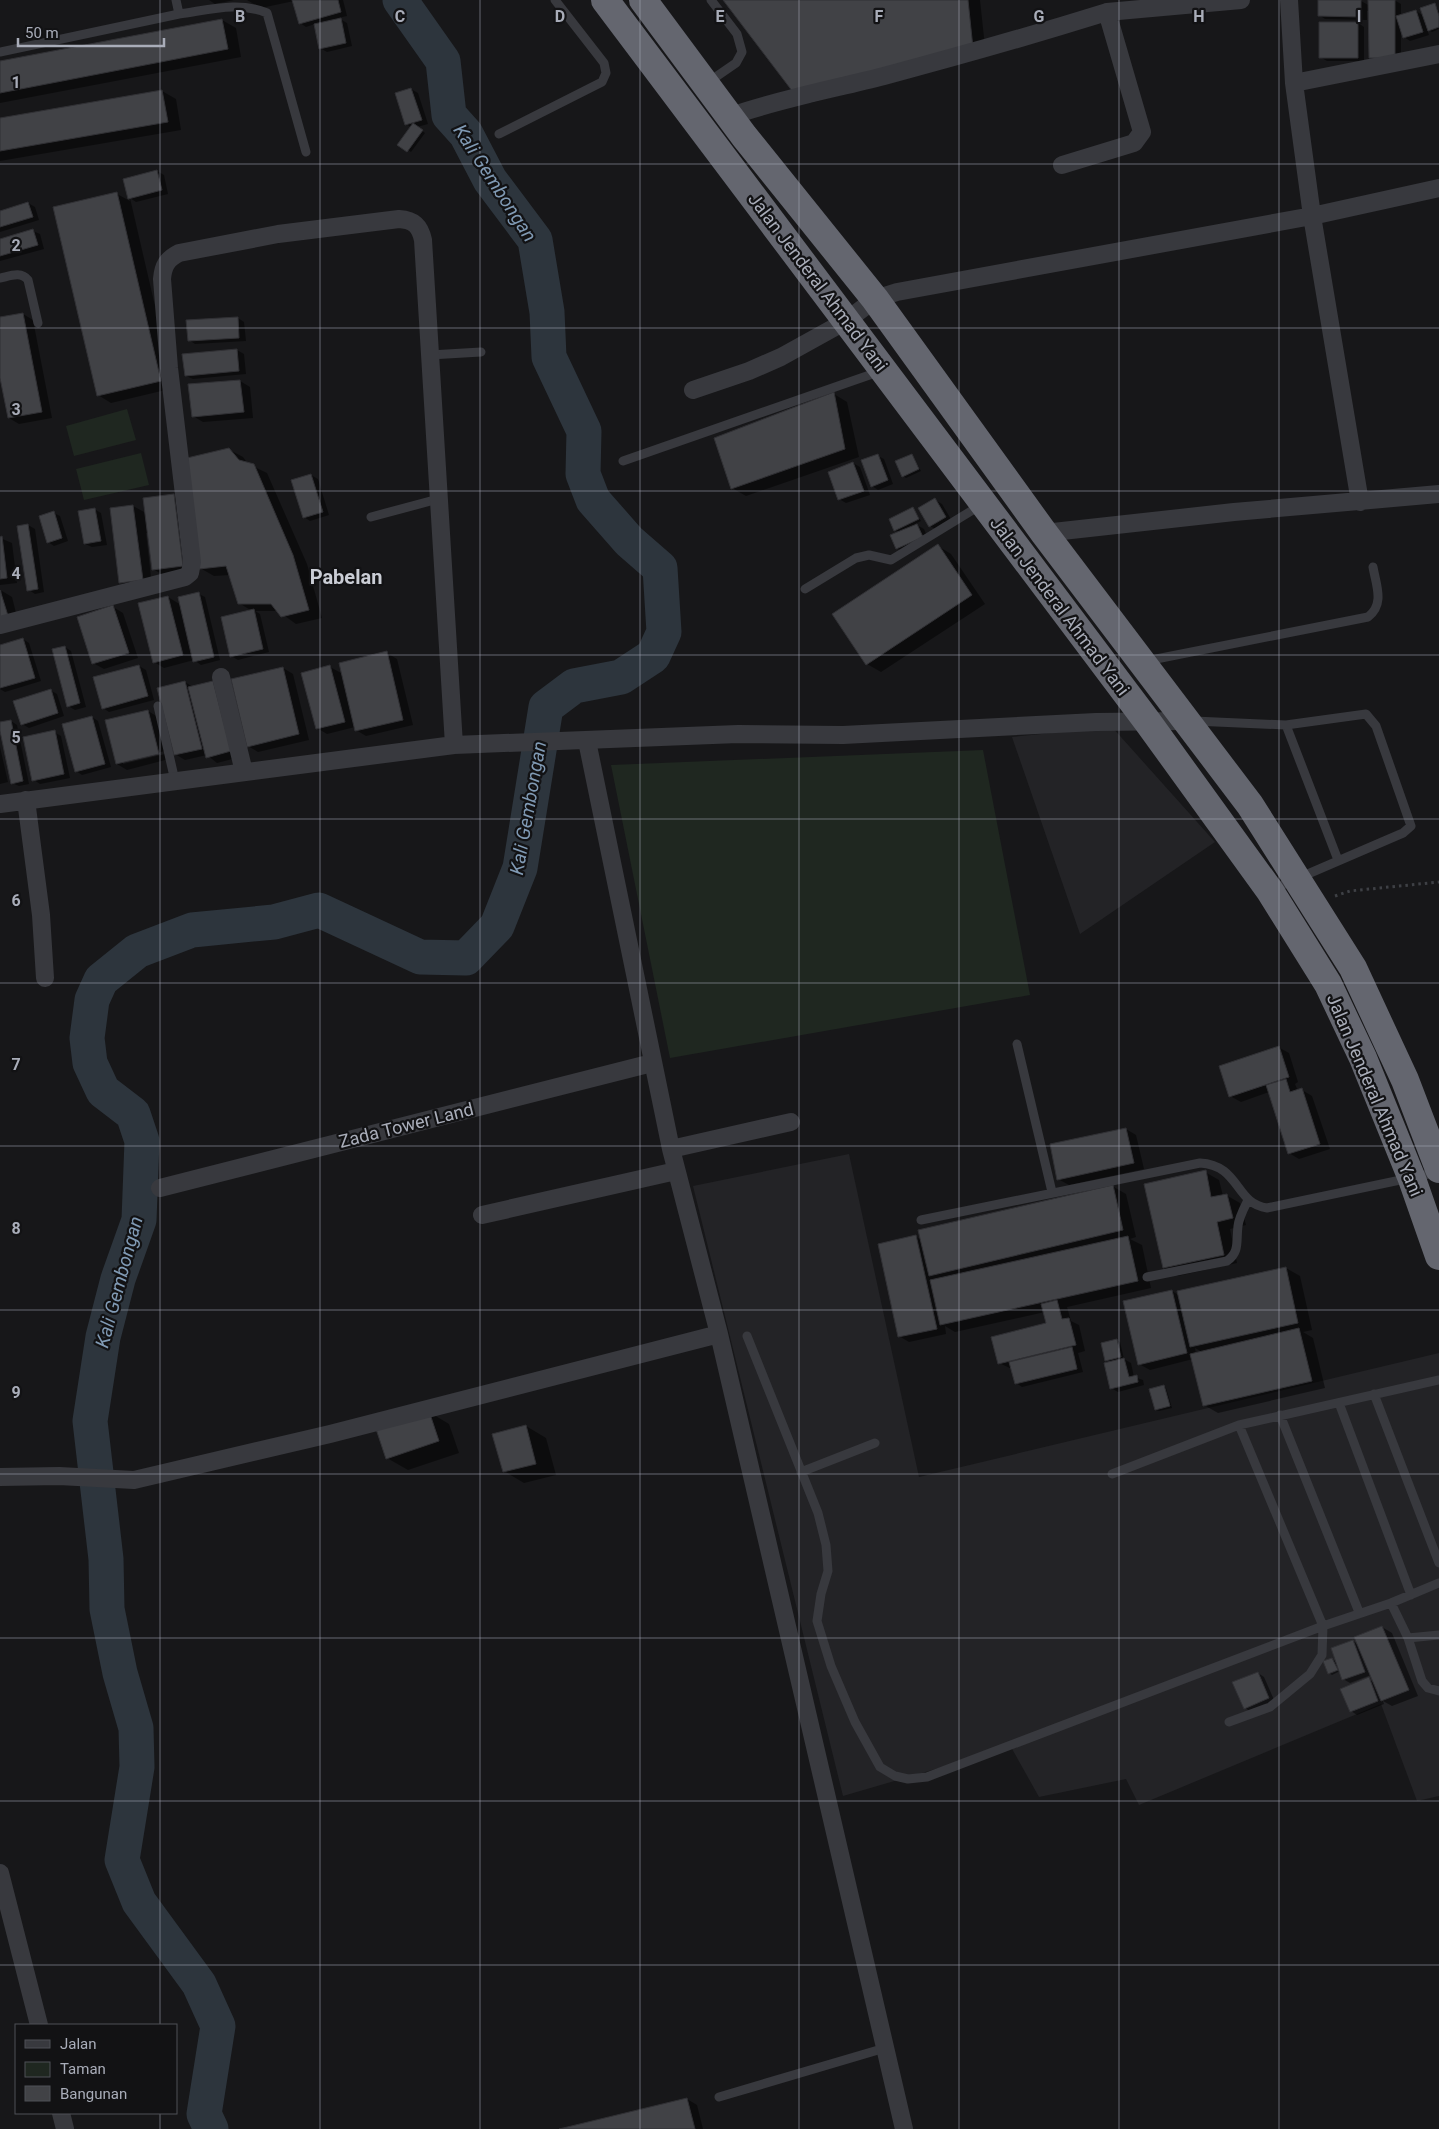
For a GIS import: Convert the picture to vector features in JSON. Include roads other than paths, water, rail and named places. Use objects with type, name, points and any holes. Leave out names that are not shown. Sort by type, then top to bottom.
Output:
[{"type":"highway","name":"Jalan Jenderal Ahmad Yani","points":[[605,0],[722,153],[1147,721],[1270,891],[1328,984],[1363,1058],[1412,1179],[1439,1256]]},
{"type":"highway","name":"Jalan Jenderal Ahmad Yani","points":[[643,0],[737,126],[875,299],[1044,533],[1250,806],[1297,877],[1353,968],[1405,1080],[1439,1170]]},
{"type":"highway","points":[[722,153],[737,126]]},
{"type":"street","points":[[737,126],[762,105],[981,51],[1107,12],[1241,0]]},
{"type":"street","points":[[1289,0],[1294,83],[1312,216],[1360,502]]},
{"type":"street","points":[[1062,165],[1129,145],[1137,141],[1142,132],[1107,12]]},
{"type":"street","points":[[1294,83],[1439,54]]},
{"type":"street","points":[[693,390],[773,360],[846,321],[875,299],[907,290],[1312,216],[1439,188]]},
{"type":"street","points":[[0,625],[185,577],[190,573],[192,562],[169,368],[162,279],[163,269],[171,257],[179,253],[278,234],[399,219],[411,221],[421,230],[424,240],[454,745]]},
{"type":"street","points":[[1044,533],[1234,512],[1439,494]]},
{"type":"street","points":[[222,677],[244,772]]},
{"type":"street","points":[[0,804],[454,745],[509,741],[587,741],[738,734],[843,735],[925,729],[1185,721]]},
{"type":"street","points":[[587,741],[652,1063],[676,1171],[719,1334],[904,2129]]},
{"type":"street","points":[[26,800],[41,915],[45,978]]},
{"type":"street","name":"Zada Tower Land","points":[[160,1188],[652,1063]]},
{"type":"street","points":[[671,1149],[792,1122]]},
{"type":"street","points":[[482,1215],[676,1171]]},
{"type":"street","points":[[0,1477],[59,1476],[105,1480],[134,1480],[311,1438],[719,1334]]},
{"type":"street","points":[[0,1873],[39,2024]]},
{"type":"street","points":[[61,2114],[65,2129]]},
{"type":"lane","points":[[176,0],[180,14]]},
{"type":"lane","points":[[498,134],[602,82],[606,73],[604,63],[556,0]]},
{"type":"lane","points":[[706,84],[736,63],[742,52],[736,34],[711,0]]},
{"type":"lane","points":[[0,52],[180,14],[238,6],[254,7],[267,13],[306,152]]},
{"type":"lane","points":[[0,278],[19,274],[25,276],[28,280],[38,323]]},
{"type":"lane","points":[[430,355],[481,352]]},
{"type":"lane","points":[[623,460],[883,370]]},
{"type":"lane","points":[[371,516],[438,499]]},
{"type":"lane","points":[[805,589],[856,558],[869,555],[891,560],[984,503]]},
{"type":"lane","points":[[1141,662],[1368,616],[1377,610],[1379,604],[1373,567]]},
{"type":"lane","points":[[158,706],[175,781]]},
{"type":"lane","points":[[1185,721],[1286,725],[1366,714],[1376,726],[1410,826],[1402,833],[1297,877],[1270,891]]},
{"type":"lane","points":[[1286,725],[1338,860]]},
{"type":"lane","points":[[1017,1044],[1052,1192]]},
{"type":"lane","points":[[921,1220],[1052,1192],[1206,1163],[1222,1168],[1248,1200],[1257,1206],[1267,1208],[1412,1179],[1439,1170]]},
{"type":"lane","points":[[1147,1277],[1227,1261],[1234,1257],[1238,1247],[1238,1224],[1248,1200]]},
{"type":"lane","points":[[747,1336],[818,1512],[826,1545],[828,1571],[821,1594],[817,1621],[831,1666],[855,1722],[880,1767],[895,1776],[908,1779],[927,1777],[1359,1612],[1391,1603],[1439,1583]]},
{"type":"lane","points":[[1112,1474],[1239,1425],[1439,1380]]},
{"type":"lane","points":[[1374,1394],[1439,1563]]},
{"type":"lane","points":[[1339,1402],[1410,1595]]},
{"type":"lane","points":[[1280,1415],[1359,1612]]},
{"type":"lane","points":[[1229,1722],[1270,1707],[1310,1674],[1322,1655],[1323,1626],[1239,1425]]},
{"type":"lane","points":[[801,1472],[875,1443]]},
{"type":"lane","points":[[1391,1603],[1408,1638],[1422,1681],[1428,1688],[1439,1691]]},
{"type":"lane","points":[[1408,1638],[1439,1636]]},
{"type":"lane","points":[[719,2098],[885,2048]]},
{"type":"waterway","name":"Kali Gembongan","points":[[211,2129],[204,2114],[218,2026],[199,1984],[139,1902],[122,1860],[137,1767],[136,1728],[120,1673],[107,1609],[106,1559],[90,1421],[103,1337],[118,1279],[139,1220],[142,1141],[133,1114],[103,1091],[90,1063],[87,1038],[92,1000],[101,980],[137,951],[192,930],[274,922],[319,910],[420,957],[466,958],[497,926],[520,868],[546,707],[574,686],[621,677],[653,656],[664,632],[660,568],[629,541],[593,500],[583,474],[584,431],[549,357],[547,312],[535,240],[490,180],[466,134],[449,115],[443,61],[400,0]]},
{"type":"district","name":"Pabelan","points":[[346,577]]}]
